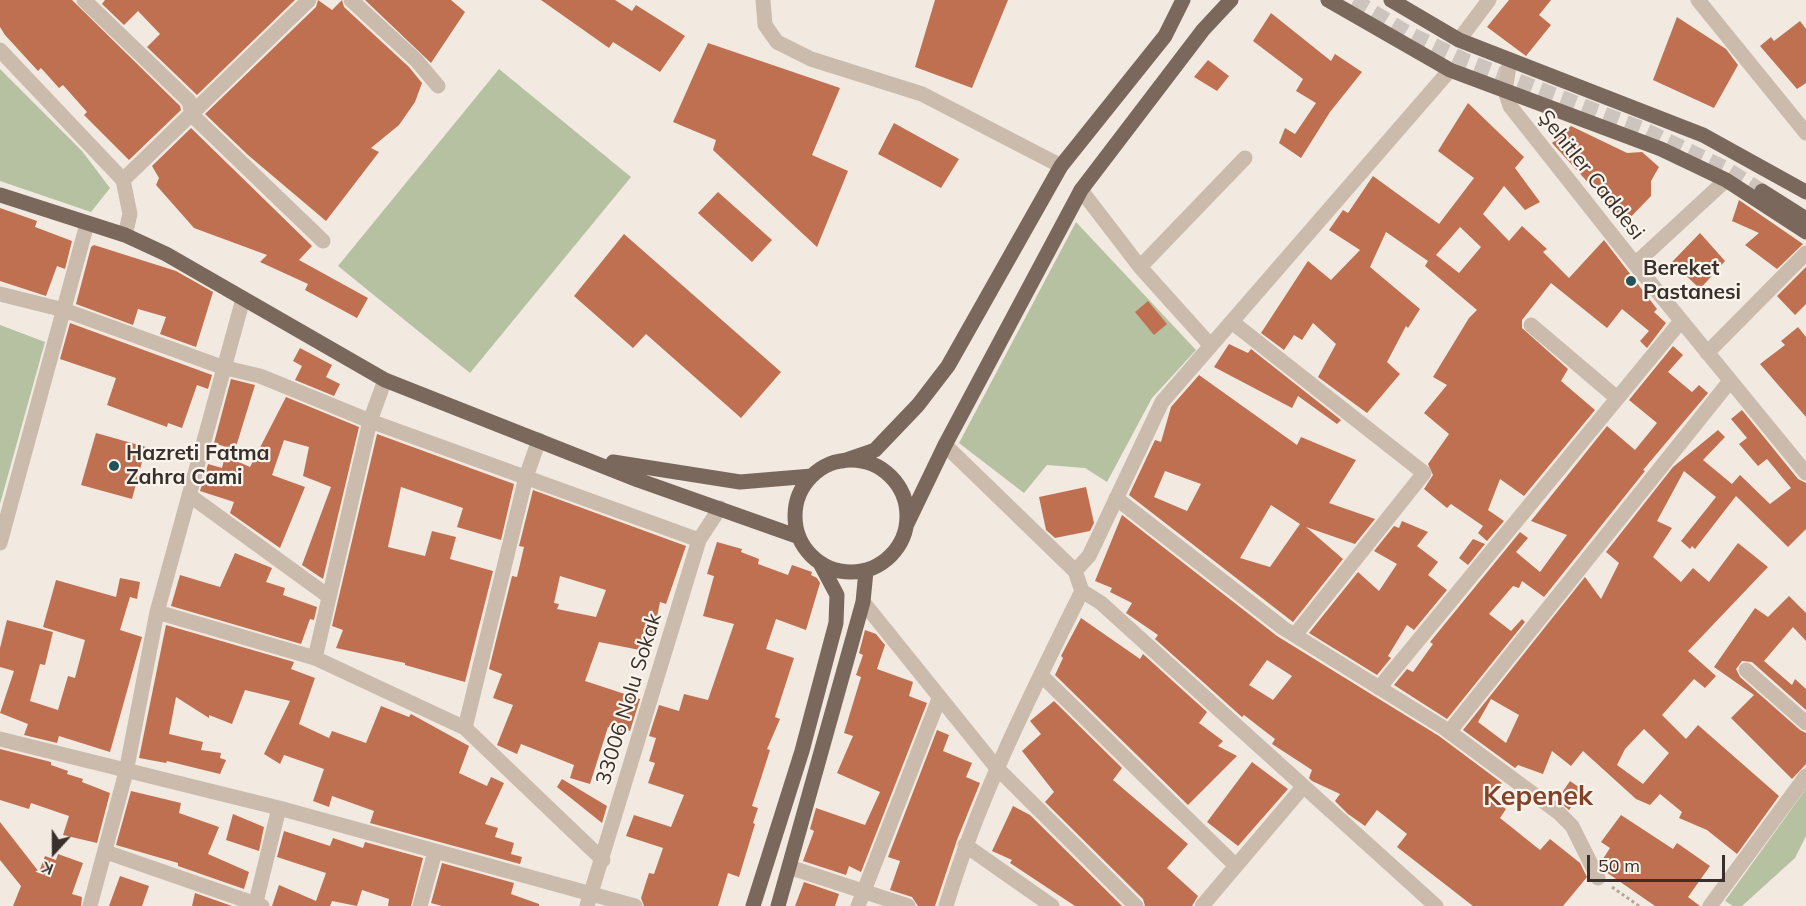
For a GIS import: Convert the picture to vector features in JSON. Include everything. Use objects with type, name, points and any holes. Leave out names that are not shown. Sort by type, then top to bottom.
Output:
[{"type":"main road","points":[[1183,0],[1165,36],[1061,166],[948,366],[918,405],[875,450],[826,466],[812,476],[802,489],[796,505],[795,521],[799,537],[807,552],[820,563],[834,570],[850,573],[866,571],[886,561],[900,545],[945,445],[1081,190],[1203,30],[1231,0]]},
{"type":"main road","points":[[1328,0],[1450,70],[1661,149],[1726,180],[1806,232]]},
{"type":"main road","points":[[1391,0],[1459,40],[1703,135],[1806,192]]},
{"type":"main road","points":[[1762,191],[1806,219]]},
{"type":"main road","points":[[0,195],[125,235],[166,254],[385,380],[578,454],[638,480],[799,537]]},
{"type":"main road","points":[[578,454],[635,467],[740,482],[812,476]]},
{"type":"main road","points":[[843,461],[860,461],[877,466],[891,476],[901,490],[907,506],[908,524]]},
{"type":"main road","points":[[753,906],[802,751],[836,623],[837,596],[820,563]]},
{"type":"main road","points":[[778,906],[863,602],[866,571]]},
{"type":"street","points":[[84,0],[189,101],[192,115],[323,241]]},
{"type":"street","points":[[123,180],[309,0]]},
{"type":"street","points":[[351,0],[416,60],[438,86]]},
{"type":"street","points":[[763,0],[765,25],[777,42],[811,59],[922,94],[1061,166]]},
{"type":"street","points":[[1459,40],[1489,0]]},
{"type":"street","points":[[1698,0],[1806,133]]},
{"type":"street","points":[[0,50],[123,180],[130,214],[125,235]]},
{"type":"street","points":[[1505,91],[1510,60]]},
{"type":"street","points":[[1075,571],[1089,555],[1162,402],[1450,70]]},
{"type":"street","name":"Şehitler Caddesi","points":[[1505,91],[1510,106],[1635,264],[1806,473]]},
{"type":"street","points":[[1140,267],[1245,158]]},
{"type":"street","points":[[1635,264],[1726,180]]},
{"type":"street","points":[[1081,190],[1140,267],[1211,346]]},
{"type":"street","points":[[0,543],[87,224]]},
{"type":"street","points":[[1707,353],[1806,253]]},
{"type":"street","points":[[0,294],[64,310],[222,367],[260,376],[370,421],[699,540]]},
{"type":"street","points":[[90,906],[126,772],[157,612],[222,367],[243,299]]},
{"type":"street","points":[[1379,688],[1681,321]]},
{"type":"street","points":[[1232,322],[1424,473],[1295,635]]},
{"type":"street","points":[[1531,325],[1617,398]]},
{"type":"street","points":[[315,658],[370,421],[385,380]]},
{"type":"street","points":[[1449,732],[1730,381]]},
{"type":"street","points":[[465,728],[526,477],[538,440]]},
{"type":"street","points":[[945,445],[1075,571],[1082,591],[1101,603],[1436,906]]},
{"type":"street","points":[[189,495],[328,596]]},
{"type":"street","points":[[1116,498],[1295,635],[1449,732],[1559,813],[1572,826],[1598,878]]},
{"type":"street","name":"33006 Nolu Sokak","points":[[589,900],[699,540],[720,508]]},
{"type":"street","points":[[946,906],[965,845],[996,767],[1082,591]]},
{"type":"street","points":[[863,602],[996,767],[1136,906]]},
{"type":"street","points":[[157,612],[315,658],[465,728],[603,860]]},
{"type":"street","points":[[1746,670],[1806,723]]},
{"type":"street","points":[[1041,675],[1236,866]]},
{"type":"street","points":[[858,906],[939,699]]},
{"type":"street","points":[[0,739],[279,808],[435,852],[589,900],[635,906]]},
{"type":"street","points":[[1710,906],[1806,776]]},
{"type":"street","points":[[1202,906],[1303,787]]},
{"type":"street","points":[[106,852],[258,905],[279,808]]},
{"type":"street","points":[[965,845],[1052,906]]},
{"type":"street","points":[[420,906],[435,852]]},
{"type":"street","points":[[789,867],[863,889],[908,906]]},
{"type":"path","points":[[1598,878],[1639,906]]},
{"type":"green space","points":[[0,69],[82,151],[110,188],[91,212],[0,181]]},
{"type":"green space","points":[[499,69],[631,177],[470,373],[338,266]]},
{"type":"green space","points":[[1076,222],[1196,350],[1152,398],[1107,482],[1085,468],[1047,465],[1024,493],[959,443]]},
{"type":"green space","points":[[0,325],[45,342],[0,504]]},
{"type":"green space","points":[[1806,789],[1806,836],[1795,858],[1742,906],[1733,906],[1725,901]]},
{"type":"building","points":[[0,0],[72,0],[180,106],[181,110],[129,160],[84,115],[87,112],[63,85],[59,88],[41,68],[38,71],[5,35],[0,27]]},
{"type":"building","points":[[105,0],[295,0],[197,95],[147,47],[160,34],[138,11],[124,25],[102,4]]},
{"type":"building","points":[[318,0],[332,10],[342,0],[344,7],[409,67],[422,83],[415,102],[399,125],[371,148],[379,152],[326,221],[248,155],[205,114],[316,7]]},
{"type":"building","points":[[365,0],[451,0],[465,12],[431,63]]},
{"type":"building","points":[[541,0],[615,0],[632,11],[636,5],[685,36],[660,72],[613,42],[609,48]]},
{"type":"building","points":[[935,0],[1008,0],[972,88],[915,67]]},
{"type":"building","points":[[1509,0],[1551,0],[1539,15],[1551,25],[1526,56],[1487,27]]},
{"type":"building","points":[[1271,13],[1331,61],[1335,54],[1362,72],[1330,112],[1301,158],[1279,143],[1285,128],[1295,134],[1316,103],[1296,91],[1303,79],[1253,41]]},
{"type":"building","points":[[1677,17],[1726,49],[1738,65],[1714,108],[1653,80]]},
{"type":"building","points":[[1800,21],[1806,29],[1806,83],[1797,89],[1760,46],[1771,37],[1774,41]]},
{"type":"building","points":[[708,43],[840,88],[812,155],[848,171],[817,247],[713,150],[716,140],[673,122]]},
{"type":"building","points":[[1208,60],[1229,76],[1217,91],[1194,77]]},
{"type":"building","points":[[1468,103],[1524,157],[1515,168],[1540,202],[1525,210],[1504,186],[1483,214],[1509,241],[1522,226],[1547,249],[1543,252],[1569,278],[1604,240],[1657,309],[1654,312],[1666,323],[1647,348],[1640,341],[1649,331],[1622,309],[1607,328],[1551,283],[1522,320],[1522,328],[1568,369],[1561,381],[1595,410],[1524,496],[1500,479],[1488,510],[1504,521],[1487,541],[1478,533],[1483,526],[1451,504],[1447,508],[1424,489],[1433,475],[1428,464],[1449,434],[1424,413],[1447,385],[1433,377],[1469,318],[1477,310],[1425,266],[1428,261],[1386,232],[1370,267],[1420,309],[1408,328],[1406,326],[1387,362],[1400,374],[1367,413],[1318,377],[1336,344],[1313,323],[1302,340],[1294,335],[1284,350],[1261,333],[1308,261],[1331,280],[1360,250],[1329,230],[1343,210],[1348,213],[1373,176],[1439,224],[1474,178],[1438,151]],"holes":[[[1460,227],[1481,247],[1459,273],[1436,255]]]},
{"type":"building","points":[[894,123],[959,159],[941,188],[878,154]]},
{"type":"building","points":[[1571,126],[1627,153],[1642,152],[1659,167],[1651,181],[1651,196],[1625,223],[1552,143]]},
{"type":"building","points":[[191,128],[312,246],[299,260],[368,298],[357,318],[305,290],[308,284],[260,262],[267,255],[194,228],[156,185],[159,178],[152,166]]},
{"type":"building","points":[[718,192],[772,240],[752,262],[698,213]]},
{"type":"building","points":[[1739,200],[1803,244],[1777,269],[1745,245],[1759,233],[1732,221]]},
{"type":"building","points":[[0,208],[37,221],[35,227],[72,241],[65,269],[57,266],[46,296],[0,281]]},
{"type":"building","points":[[1700,233],[1725,261],[1700,289],[1672,262]]},
{"type":"building","points":[[624,234],[781,372],[741,418],[646,334],[633,348],[574,296]]},
{"type":"building","points":[[94,245],[176,271],[213,292],[196,347],[160,334],[166,317],[138,309],[133,325],[76,304],[91,247]]},
{"type":"building","points":[[1806,267],[1806,304],[1795,315],[1777,296]]},
{"type":"building","points":[[1148,301],[1167,324],[1154,335],[1135,312]]},
{"type":"building","points":[[70,323],[212,375],[208,389],[197,385],[182,428],[168,423],[167,427],[107,405],[116,378],[60,359]]},
{"type":"building","points":[[1798,327],[1806,337],[1806,417],[1760,364],[1785,345],[1781,341]]},
{"type":"building","points":[[1229,344],[1248,353],[1251,349],[1341,420],[1337,424],[1298,396],[1292,408],[1214,367]]},
{"type":"building","points":[[1673,346],[1683,355],[1668,372],[1692,392],[1699,385],[1708,393],[1643,470],[1645,471],[1544,597],[1522,581],[1519,588],[1513,586],[1489,614],[1511,631],[1522,619],[1525,622],[1447,719],[1394,685],[1407,669],[1413,672],[1433,644],[1430,642],[1520,532],[1528,538],[1516,552],[1540,572],[1567,535],[1531,521],[1607,426],[1635,450],[1657,423],[1629,400]]},
{"type":"building","points":[[300,348],[332,365],[326,377],[340,384],[334,396],[295,380],[302,366],[293,361]]},
{"type":"building","points":[[1199,375],[1297,445],[1301,437],[1356,460],[1329,503],[1375,519],[1355,544],[1306,527],[1343,559],[1293,622],[1129,495],[1155,440],[1161,442],[1171,407]],"holes":[[[1165,471],[1201,484],[1187,511],[1154,497]],[[1271,505],[1300,524],[1270,567],[1240,558]]]},
{"type":"building","points":[[231,379],[255,385],[235,450],[214,443]]},
{"type":"building","points":[[286,397],[359,427],[323,579],[302,565],[331,487],[303,476],[309,447],[284,440],[272,475],[305,487],[280,548],[230,513],[234,502],[200,491],[208,464],[222,468],[225,456],[250,467]]},
{"type":"building","points":[[1742,410],[1798,479],[1806,483],[1806,529],[1788,547],[1736,496],[1695,549],[1692,546],[1690,549],[1681,541],[1716,497],[1684,471],[1657,521],[1672,528],[1653,557],[1681,582],[1693,568],[1709,582],[1738,543],[1768,567],[1688,651],[1716,676],[1705,688],[1694,679],[1662,715],[1686,739],[1698,725],[1779,796],[1737,854],[1707,830],[1679,818],[1682,812],[1660,794],[1650,805],[1636,799],[1583,751],[1571,766],[1552,751],[1543,774],[1518,765],[1515,768],[1463,730],[1585,577],[1601,599],[1619,563],[1606,552],[1673,467],[1718,430],[1725,437],[1703,460],[1732,484],[1740,475],[1770,504],[1791,488],[1767,459],[1758,466],[1739,444],[1747,438],[1731,419]],"holes":[[[1491,699],[1519,715],[1506,743],[1478,722]],[[1644,729],[1669,753],[1643,784],[1617,765],[1625,749]]]},
{"type":"building","name":"Hazreti Fatma Zahra Cami","points":[[96,433],[146,447],[132,499],[81,485]]},
{"type":"building","points":[[377,434],[514,484],[501,540],[457,527],[463,508],[401,487],[388,547],[425,556],[432,531],[456,537],[450,559],[493,571],[465,682],[405,665],[405,663],[336,648],[343,630],[332,626]]},
{"type":"building","points":[[1086,487],[1094,523],[1090,531],[1055,538],[1046,530],[1039,497]]},
{"type":"building","points":[[533,490],[686,546],[666,604],[660,602],[650,652],[599,642],[585,681],[640,699],[630,731],[627,730],[625,734],[608,727],[590,784],[570,778],[574,765],[521,744],[517,754],[497,745],[513,705],[493,698],[502,674],[489,669],[512,576],[517,577],[524,547],[519,546]],"holes":[[[560,576],[606,590],[596,617],[557,609],[559,604],[554,603]]]},
{"type":"building","points":[[1122,515],[1277,636],[1439,736],[1502,783],[1489,798],[1506,809],[1500,818],[1540,850],[1550,839],[1580,863],[1587,877],[1563,906],[1473,906],[1397,847],[1407,834],[1377,810],[1365,826],[1348,814],[1335,801],[1340,794],[1312,781],[1309,778],[1312,770],[1272,744],[1275,739],[1244,715],[1242,717],[1155,639],[1158,635],[1126,613],[1132,603],[1110,592],[1112,588],[1095,581]],"holes":[[[1267,660],[1292,676],[1273,700],[1249,685]]]},
{"type":"building","points":[[1402,521],[1428,532],[1417,546],[1438,562],[1428,575],[1447,590],[1414,630],[1407,625],[1388,656],[1391,658],[1377,675],[1309,633],[1358,572],[1379,591],[1397,564],[1374,551],[1394,526],[1399,528]]},
{"type":"building","points":[[1473,539],[1485,544],[1468,565],[1459,558]]},
{"type":"building","points":[[717,542],[742,549],[741,552],[759,559],[758,564],[788,575],[792,565],[812,572],[811,575],[820,583],[806,630],[776,619],[766,649],[794,658],[775,717],[780,719],[767,749],[770,750],[752,806],[758,808],[739,877],[728,873],[718,906],[644,906],[641,898],[649,873],[654,874],[663,848],[626,836],[634,815],[671,827],[684,795],[648,783],[655,763],[649,761],[656,738],[649,736],[659,705],[679,711],[684,694],[708,700],[734,624],[703,616],[714,576],[707,574]]},
{"type":"building","points":[[235,553],[272,568],[266,582],[285,588],[283,595],[317,607],[314,620],[310,619],[301,644],[171,606],[180,575],[220,587]]},
{"type":"building","points":[[120,578],[140,582],[137,599],[130,597],[120,630],[142,637],[110,752],[59,736],[57,743],[24,735],[28,724],[0,713],[14,671],[0,667],[0,648],[7,620],[53,632],[45,665],[40,664],[30,701],[58,710],[68,676],[75,678],[85,640],[43,627],[56,580],[116,597]]},
{"type":"building","points":[[1789,596],[1806,613],[1806,641],[1793,627],[1764,661],[1792,685],[1795,679],[1806,689],[1806,710],[1752,662],[1742,661],[1736,669],[1740,677],[1806,733],[1806,764],[1792,779],[1731,718],[1754,695],[1714,667],[1755,608],[1768,617]]},
{"type":"building","points":[[1081,618],[1140,659],[1143,654],[1207,712],[1199,723],[1223,741],[1218,746],[1237,756],[1188,805],[1055,675],[1063,658],[1061,656]]},
{"type":"building","points":[[166,625],[294,662],[291,669],[315,678],[299,724],[329,738],[332,731],[366,743],[381,706],[409,717],[411,714],[469,746],[459,773],[487,786],[491,777],[504,783],[485,824],[498,828],[495,837],[514,843],[511,854],[522,857],[520,864],[370,823],[374,811],[332,796],[329,807],[313,801],[324,769],[284,755],[280,764],[264,754],[290,701],[245,690],[232,724],[209,715],[209,718],[176,697],[169,734],[203,742],[201,750],[221,753],[220,758],[226,760],[220,774],[167,761],[166,763],[139,758]]},
{"type":"building","points":[[865,630],[876,634],[885,645],[877,669],[913,682],[909,696],[927,703],[861,872],[849,866],[846,875],[803,861],[814,831],[810,829],[816,808],[865,825],[880,792],[837,773],[853,736],[844,733],[861,677],[856,675],[863,655],[859,653]]},
{"type":"building","points":[[1054,701],[1122,768],[1113,780],[1188,844],[1167,868],[1198,896],[1192,906],[1145,906],[1143,899],[1045,802],[1054,792],[1022,751],[1041,734],[1030,721]]},
{"type":"building","points":[[937,730],[949,735],[943,751],[972,763],[966,777],[980,783],[957,840],[935,906],[918,906],[912,897],[890,890],[900,861],[888,857]]},
{"type":"building","points":[[0,749],[51,762],[51,765],[68,771],[67,774],[83,779],[82,782],[110,793],[97,843],[63,835],[69,816],[31,803],[29,809],[0,800]]},
{"type":"building","points":[[1252,762],[1288,789],[1238,846],[1207,822]]},
{"type":"building","points":[[562,779],[607,806],[602,823],[557,787]]},
{"type":"building","points":[[1570,781],[1583,790],[1569,810],[1557,800]]},
{"type":"building","points":[[131,791],[181,803],[179,813],[219,827],[208,854],[249,872],[244,889],[178,866],[178,863],[116,845]]},
{"type":"building","points":[[1013,806],[1030,815],[1122,906],[1075,906],[1010,863],[1012,860],[992,851]]},
{"type":"building","points":[[233,814],[264,827],[259,851],[226,840]]},
{"type":"building","points":[[1621,815],[1673,849],[1677,843],[1710,866],[1688,897],[1700,906],[1655,906],[1606,872],[1601,862],[1610,848],[1601,842]]},
{"type":"building","points":[[0,822],[39,872],[45,856],[56,860],[58,854],[83,863],[72,894],[82,897],[81,906],[13,906],[21,886],[0,860]]},
{"type":"building","points":[[284,831],[330,846],[333,838],[363,848],[365,842],[423,858],[411,906],[388,906],[389,899],[362,890],[357,906],[332,901],[330,906],[272,906],[279,885],[316,901],[326,873],[277,857]]},
{"type":"building","points":[[442,863],[514,883],[511,894],[539,904],[539,906],[442,906],[431,903]]},
{"type":"building","points":[[120,876],[149,886],[142,906],[109,906]]},
{"type":"building","points":[[804,882],[839,894],[835,906],[795,906]]},
{"type":"building","points":[[195,893],[232,906],[192,906]]},
{"type":"tunnel","points":[[1354,0],[1406,32],[1467,61],[1643,129],[1725,168],[1762,191]]},
{"type":"place","name":"Bereket Pastanesi","points":[[1631,281]]},
{"type":"place","name":"Hazreti Fatma Zahra Cami","points":[[114,466]]},
{"type":"district","name":"Kepenek","points":[[1538,797]]}]
